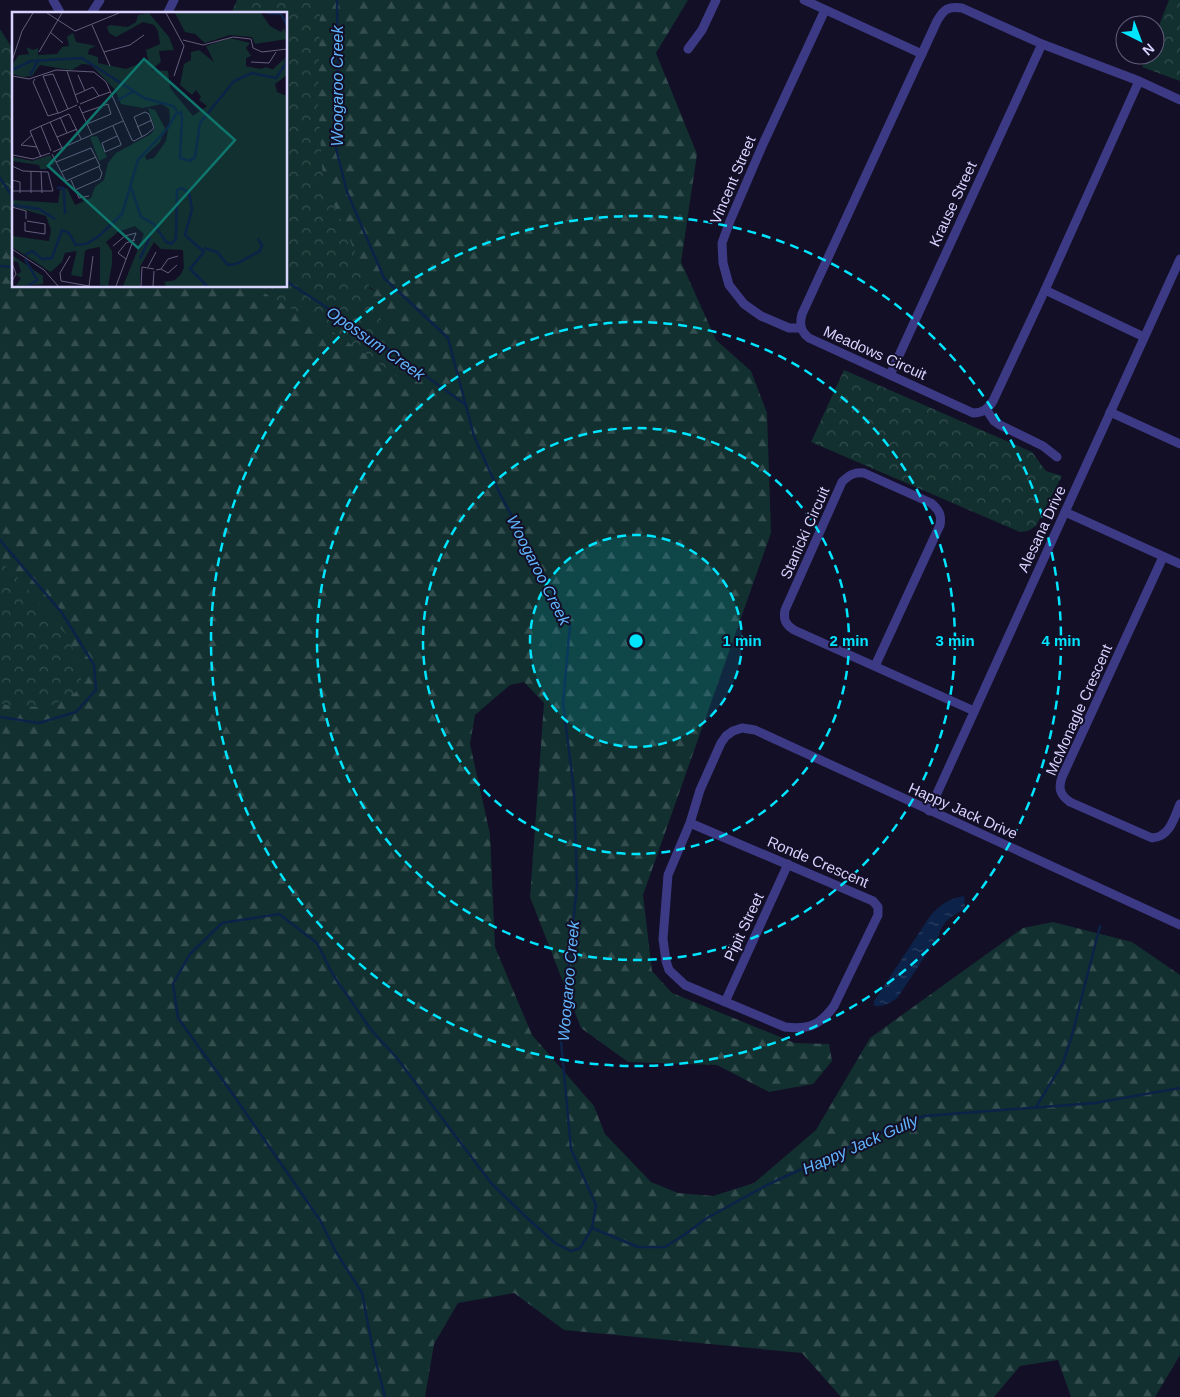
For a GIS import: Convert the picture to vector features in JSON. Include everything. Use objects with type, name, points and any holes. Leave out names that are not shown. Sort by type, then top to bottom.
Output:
[{"type":"street","points":[[53,0],[60,12]]},
{"type":"street","points":[[92,12],[100,0]]},
{"type":"street","points":[[168,12],[174,0]]},
{"type":"street","points":[[688,49],[702,30],[716,0]]},
{"type":"street","points":[[804,0],[922,54]]},
{"type":"street","name":"Meadows Circuit","points":[[986,409],[980,413],[973,413],[809,338],[804,334],[800,322],[802,314],[942,13],[952,6],[962,8],[1042,44],[1139,81],[1180,100]]},
{"type":"street","name":"Vincent Street","points":[[801,328],[789,328],[761,316],[744,304],[730,286],[723,263],[722,243],[763,144],[825,10]]},
{"type":"street","name":"Krause Street","points":[[890,374],[1042,44]]},
{"type":"street","points":[[1057,457],[1043,446],[994,421],[986,409],[993,401],[1045,290],[1139,81]]},
{"type":"street","name":"Alesana Drive","points":[[929,811],[1180,259]]},
{"type":"street","points":[[1045,290],[1144,337]]},
{"type":"street","points":[[1110,412],[1180,444]]},
{"type":"street","name":"Stanicki Circuit","points":[[875,666],[940,525],[941,518],[940,513],[931,504],[858,472],[852,473],[842,482],[785,610],[786,623],[794,630],[974,711]]},
{"type":"street","points":[[1065,512],[1180,564]]},
{"type":"street","name":"McMonagle Crescent","points":[[1163,557],[1062,777],[1060,788],[1061,794],[1070,802],[1152,838],[1158,838],[1165,834],[1180,804]]},
{"type":"street","name":"Happy Jack Drive","points":[[733,731],[742,728],[755,730],[1180,925]]},
{"type":"street","name":"Ronde Crescent","points":[[690,823],[873,901],[878,907],[878,916],[834,1006],[826,1018],[815,1025],[798,1029],[785,1027],[685,985],[669,970],[666,961],[663,940],[668,875],[690,823],[700,790],[721,744],[726,736],[733,731]]},
{"type":"street","name":"Pipit Street","points":[[725,1002],[788,864]]},
{"type":"green space","points":[[237,0],[320,0],[318,102],[323,180],[364,272],[403,380],[336,334],[256,288],[288,288],[288,12],[232,12]]},
{"type":"green space","points":[[250,0],[688,0],[656,53],[697,154],[681,262],[716,340],[751,371],[767,413],[771,533],[643,895],[652,971],[672,993],[795,1043],[829,1044],[832,1061],[813,1084],[769,1092],[717,1065],[628,1062],[581,1028],[530,897],[544,703],[524,682],[510,685],[475,715],[470,744],[490,834],[495,947],[532,1035],[594,1106],[605,1134],[651,1182],[678,1193],[713,1196],[754,1183],[816,1130],[870,1038],[1023,928],[1053,922],[1132,942],[1180,975],[1180,1355],[1155,1397],[1071,1397],[1058,1360],[1020,1366],[994,1397],[841,1397],[802,1353],[564,1330],[514,1293],[458,1303],[434,1344],[425,1397],[0,1397],[0,44],[12,66],[12,288],[288,288],[288,249],[375,291],[340,264],[288,23],[288,12],[281,12]]},
{"type":"green space","points":[[1169,0],[1180,0],[1180,81],[1142,67],[1143,65],[1165,65],[1165,15],[1163,15]]},
{"type":"green space","points":[[0,29],[12,48],[12,251],[0,250]]},
{"type":"green space","points":[[844,370],[1032,452],[1046,471],[1062,476],[1036,526],[1028,531],[1020,532],[811,442]]},
{"type":"green space","points":[[0,561],[20,580],[68,637],[83,673],[76,692],[49,707],[10,706],[0,703]]},
{"type":"water","points":[[964,896],[965,909],[945,922],[939,935],[898,997],[887,1004],[874,1006],[874,1001],[930,916],[945,903]]},
{"type":"waterway","name":"Woogaroo Creek","points":[[337,0],[338,88],[334,140],[347,192],[384,278],[448,338],[474,436],[500,494],[570,625],[563,703],[574,791],[577,885],[561,1041],[571,1149],[596,1205],[592,1228],[580,1248],[571,1251],[555,1243],[491,1183],[396,1057],[372,1031],[333,975],[317,943],[279,914],[222,923],[190,954],[173,984],[178,1018],[320,1220],[336,1252],[362,1293],[373,1350],[385,1397]]},
{"type":"waterway","points":[[0,178],[12,196]]},
{"type":"waterway","name":"Opossum Creek","points":[[0,266],[12,267]]},
{"type":"waterway","name":"Opossum Creek","points":[[288,282],[369,335],[466,405]]},
{"type":"waterway","name":"Opossum Creek","points":[[0,540],[62,613],[94,665],[96,690],[76,712],[39,723],[0,717]]},
{"type":"waterway","points":[[1036,1107],[1063,1063],[1100,926]]},
{"type":"waterway","name":"Happy Jack Gully","points":[[592,1228],[638,1247],[665,1247],[707,1218],[767,1185],[873,1136],[924,1116],[1095,1103],[1180,1088]]}]
